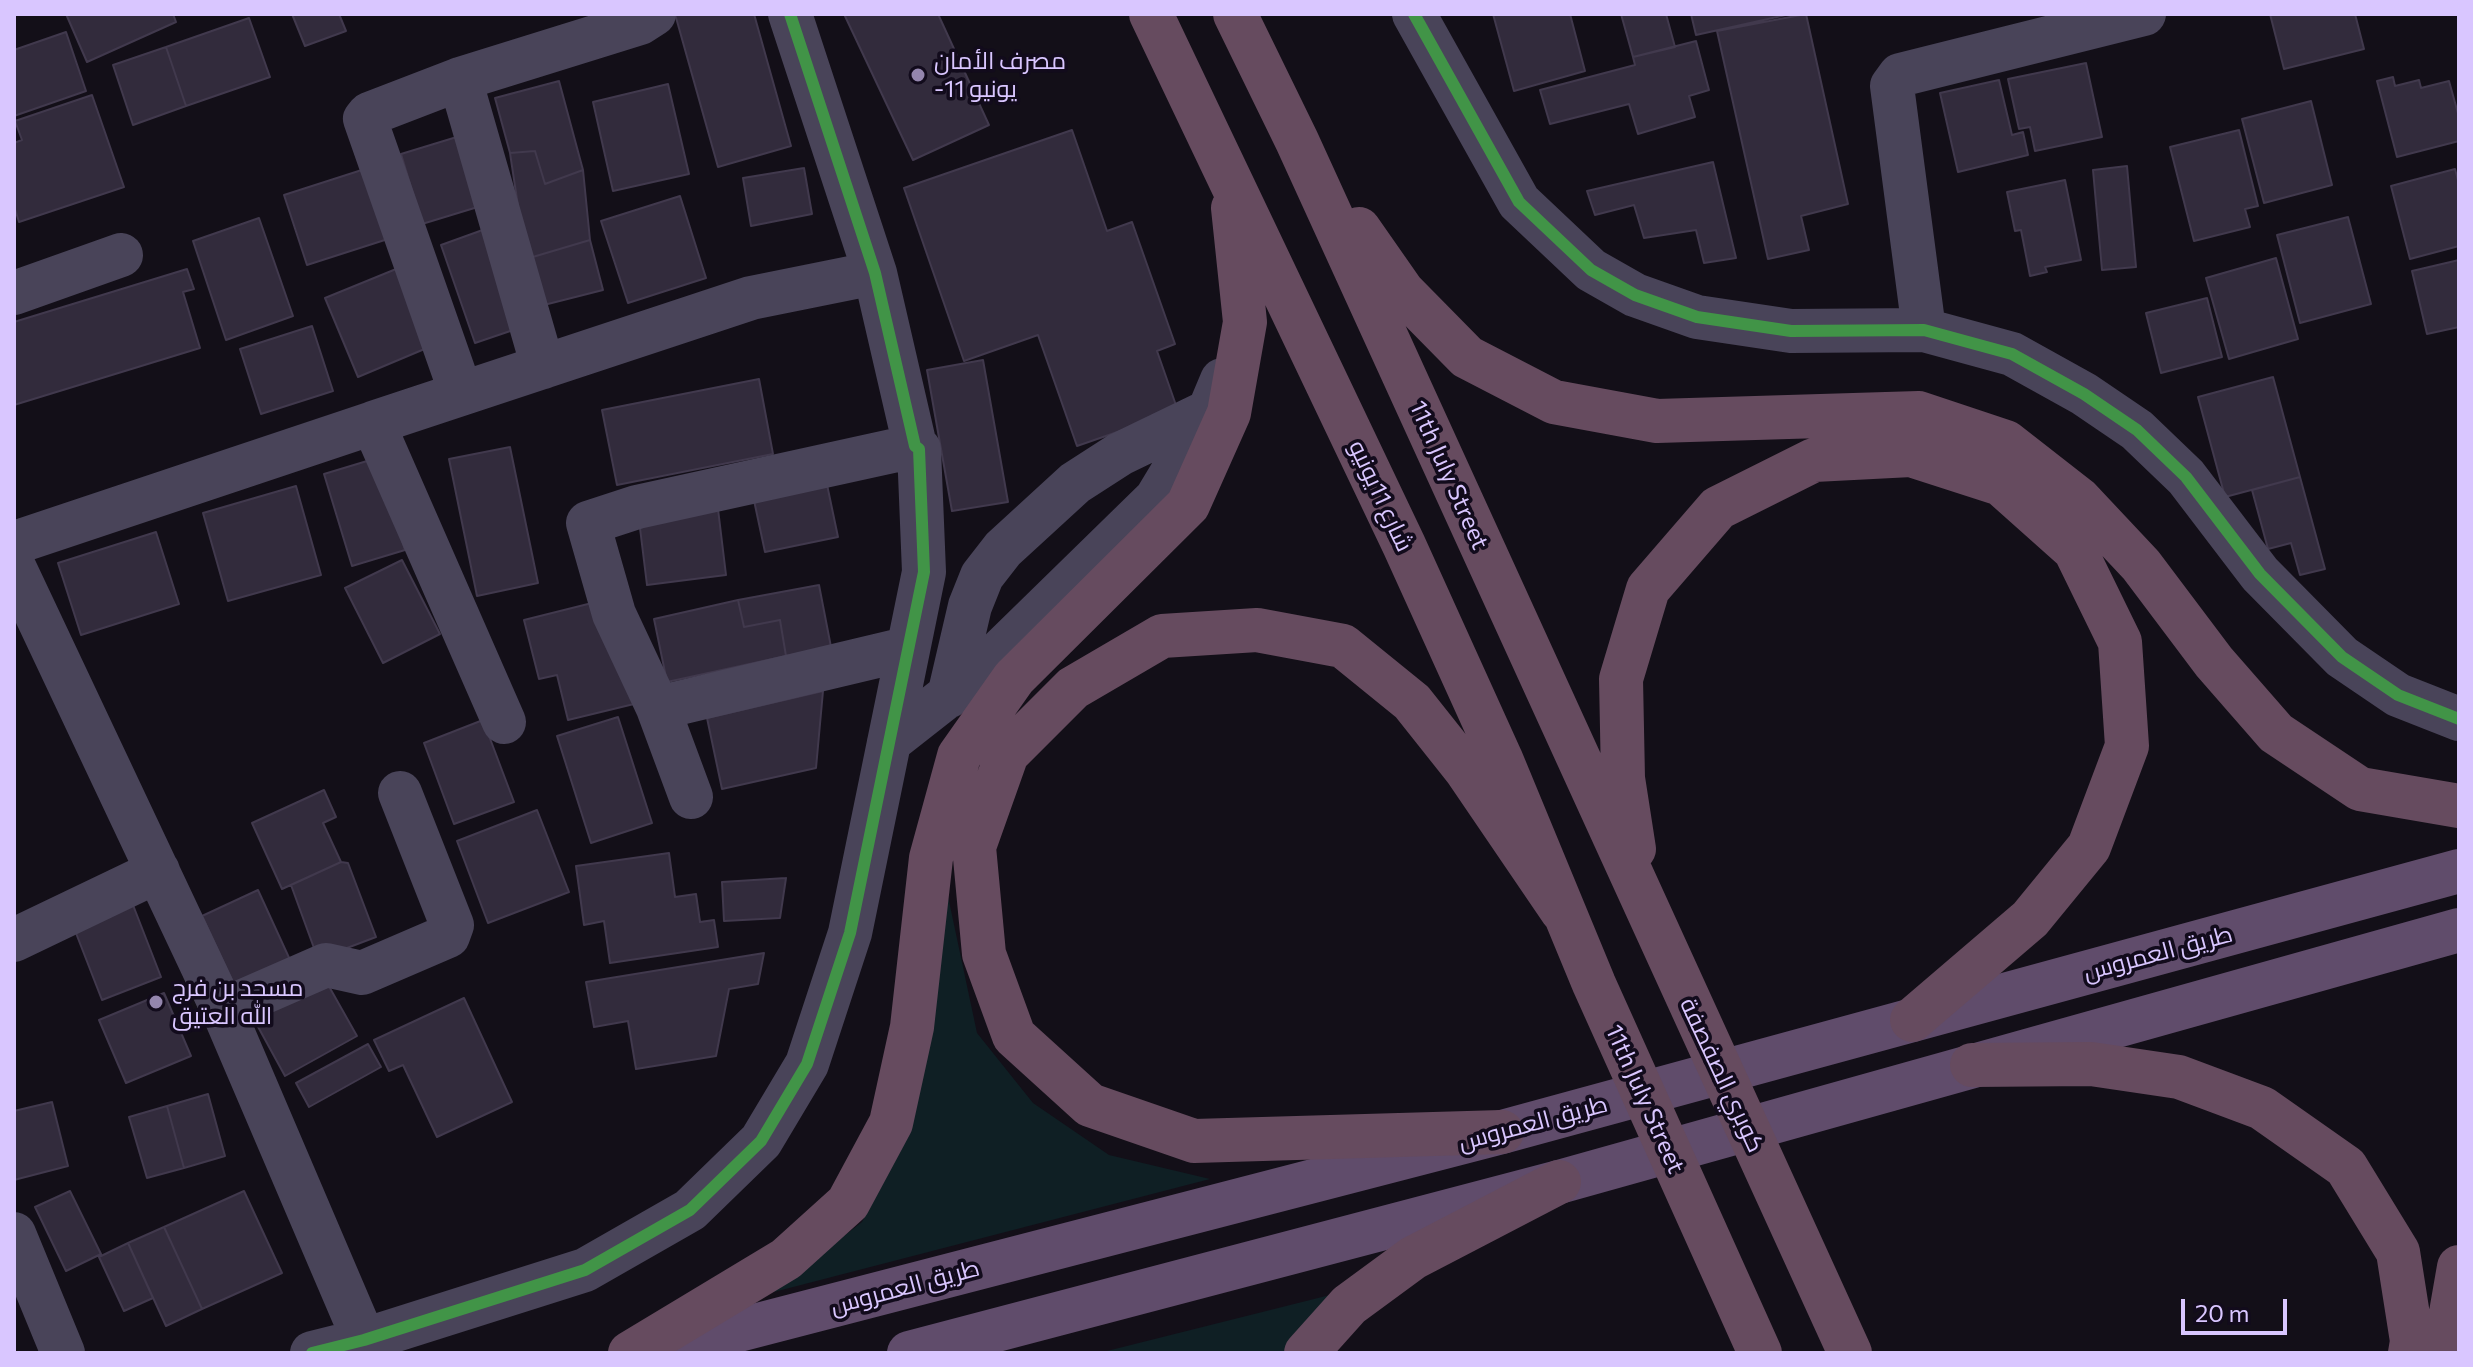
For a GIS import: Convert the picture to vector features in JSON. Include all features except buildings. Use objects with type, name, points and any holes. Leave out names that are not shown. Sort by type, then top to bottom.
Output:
[{"type":"highway","name":"شارع 11يونيو","points":[[1151,14],[1230,174],[1501,759],[1594,984]]},
{"type":"highway","name":"11th July Street","points":[[1235,14],[1297,141],[1651,922]]},
{"type":"highway","points":[[1297,141],[1403,292],[1467,357],[1554,402],[1657,421],[1919,413],[2006,442],[2079,499],[2141,565],[2214,662],[2276,733],[2360,789],[2459,806]]},
{"type":"highway","points":[[630,1353],[786,1259],[848,1203],[891,1123],[912,1027],[931,858],[959,756],[1014,678],[1188,505],[1229,413],[1245,322],[1230,174]]},
{"type":"highway","points":[[1651,922],[1623,778],[1621,679],[1648,589],[1718,508],[1814,460],[1911,455],[2001,484],[2075,550],[2120,642],[2127,746],[2089,847],[2030,919],[1912,1020]]},
{"type":"highway","points":[[1502,1132],[1194,1141],[1090,1105],[1014,1036],[984,954],[974,847],[1007,754],[1073,688],[1162,636],[1257,630],[1343,646],[1412,702],[1466,770],[1562,911]]},
{"type":"highway","name":"كوبري الصفصفة","points":[[1651,922],[1832,1312]]},
{"type":"highway","name":"11th July Street","points":[[1594,984],[1760,1353]]},
{"type":"highway","points":[[1972,1065],[2091,1064],[2179,1077],[2262,1108],[2346,1167],[2398,1252],[2412,1341],[2410,1353]]},
{"type":"highway","points":[[1306,1353],[1349,1305],[1413,1258],[1559,1182]]},
{"type":"highway","points":[[2444,1353],[2459,1267]]},
{"type":"highway","points":[[1832,1312],[1850,1353]]},
{"type":"highway","points":[[1832,1312],[1859,1353]]},
{"type":"main road","name":"طريق العمروس","points":[[650,1353],[1502,1132],[2459,871]]},
{"type":"main road","points":[[909,1353],[1559,1182],[2459,930]]},
{"type":"street","points":[[461,393],[365,122],[369,114],[460,79],[640,23],[654,14]]},
{"type":"street","points":[[312,1353],[364,1340],[585,1270],[690,1210],[761,1141],[807,1064],[850,933],[924,572],[919,449],[915,446],[875,273],[790,14]]},
{"type":"street","points":[[1414,14],[1519,202],[1591,270],[1635,295],[1697,317],[1791,331],[1924,330],[2012,354],[2084,394],[2137,430],[2186,477],[2260,574],[2342,657],[2398,695],[2459,719]]},
{"type":"street","points":[[1924,330],[1892,86],[1900,75],[2144,14]]},
{"type":"street","points":[[460,79],[543,367]]},
{"type":"street","points":[[14,293],[121,255]]},
{"type":"street","points":[[14,543],[751,298],[875,273]]},
{"type":"street","points":[[889,742],[982,669],[1156,499],[1209,411],[1245,322]]},
{"type":"street","points":[[949,696],[970,606],[982,576],[1003,549],[1075,483],[1120,454],[1209,411]]},
{"type":"street","points":[[373,423],[504,722]]},
{"type":"street","points":[[691,797],[658,708],[614,614],[588,523],[637,507],[915,446]]},
{"type":"street","points":[[14,567],[223,1010],[364,1340]]},
{"type":"street","points":[[658,708],[906,649]]},
{"type":"street","points":[[223,1010],[326,965],[362,973],[448,936],[452,925],[400,793]]},
{"type":"street","points":[[14,940],[158,871]]},
{"type":"street","points":[[14,1234],[63,1353]]},
{"type":"shaded area","points":[[946,887],[977,1033],[1033,1103],[1109,1155],[1210,1179],[770,1293],[862,1222],[904,1135]]},
{"type":"shaded area","points":[[1330,1295],[1284,1353],[1099,1353]]},
{"type":"cycle path","points":[[312,1353],[364,1340],[585,1270],[690,1210],[761,1141],[807,1064],[850,933],[924,572],[919,449],[915,446],[875,273],[790,14]]},
{"type":"cycle path","points":[[1414,14],[1519,202],[1591,270],[1635,295],[1697,317],[1791,331],[1924,330],[2012,354],[2084,394],[2137,430],[2186,477],[2260,574],[2342,657],[2398,695],[2459,719]]},
{"type":"place","name":"مصرف الأمان -11 يونيو","points":[[918,75]]},
{"type":"place","name":"مسجد بن فرج الله العتيق","points":[[156,1002]]}]
